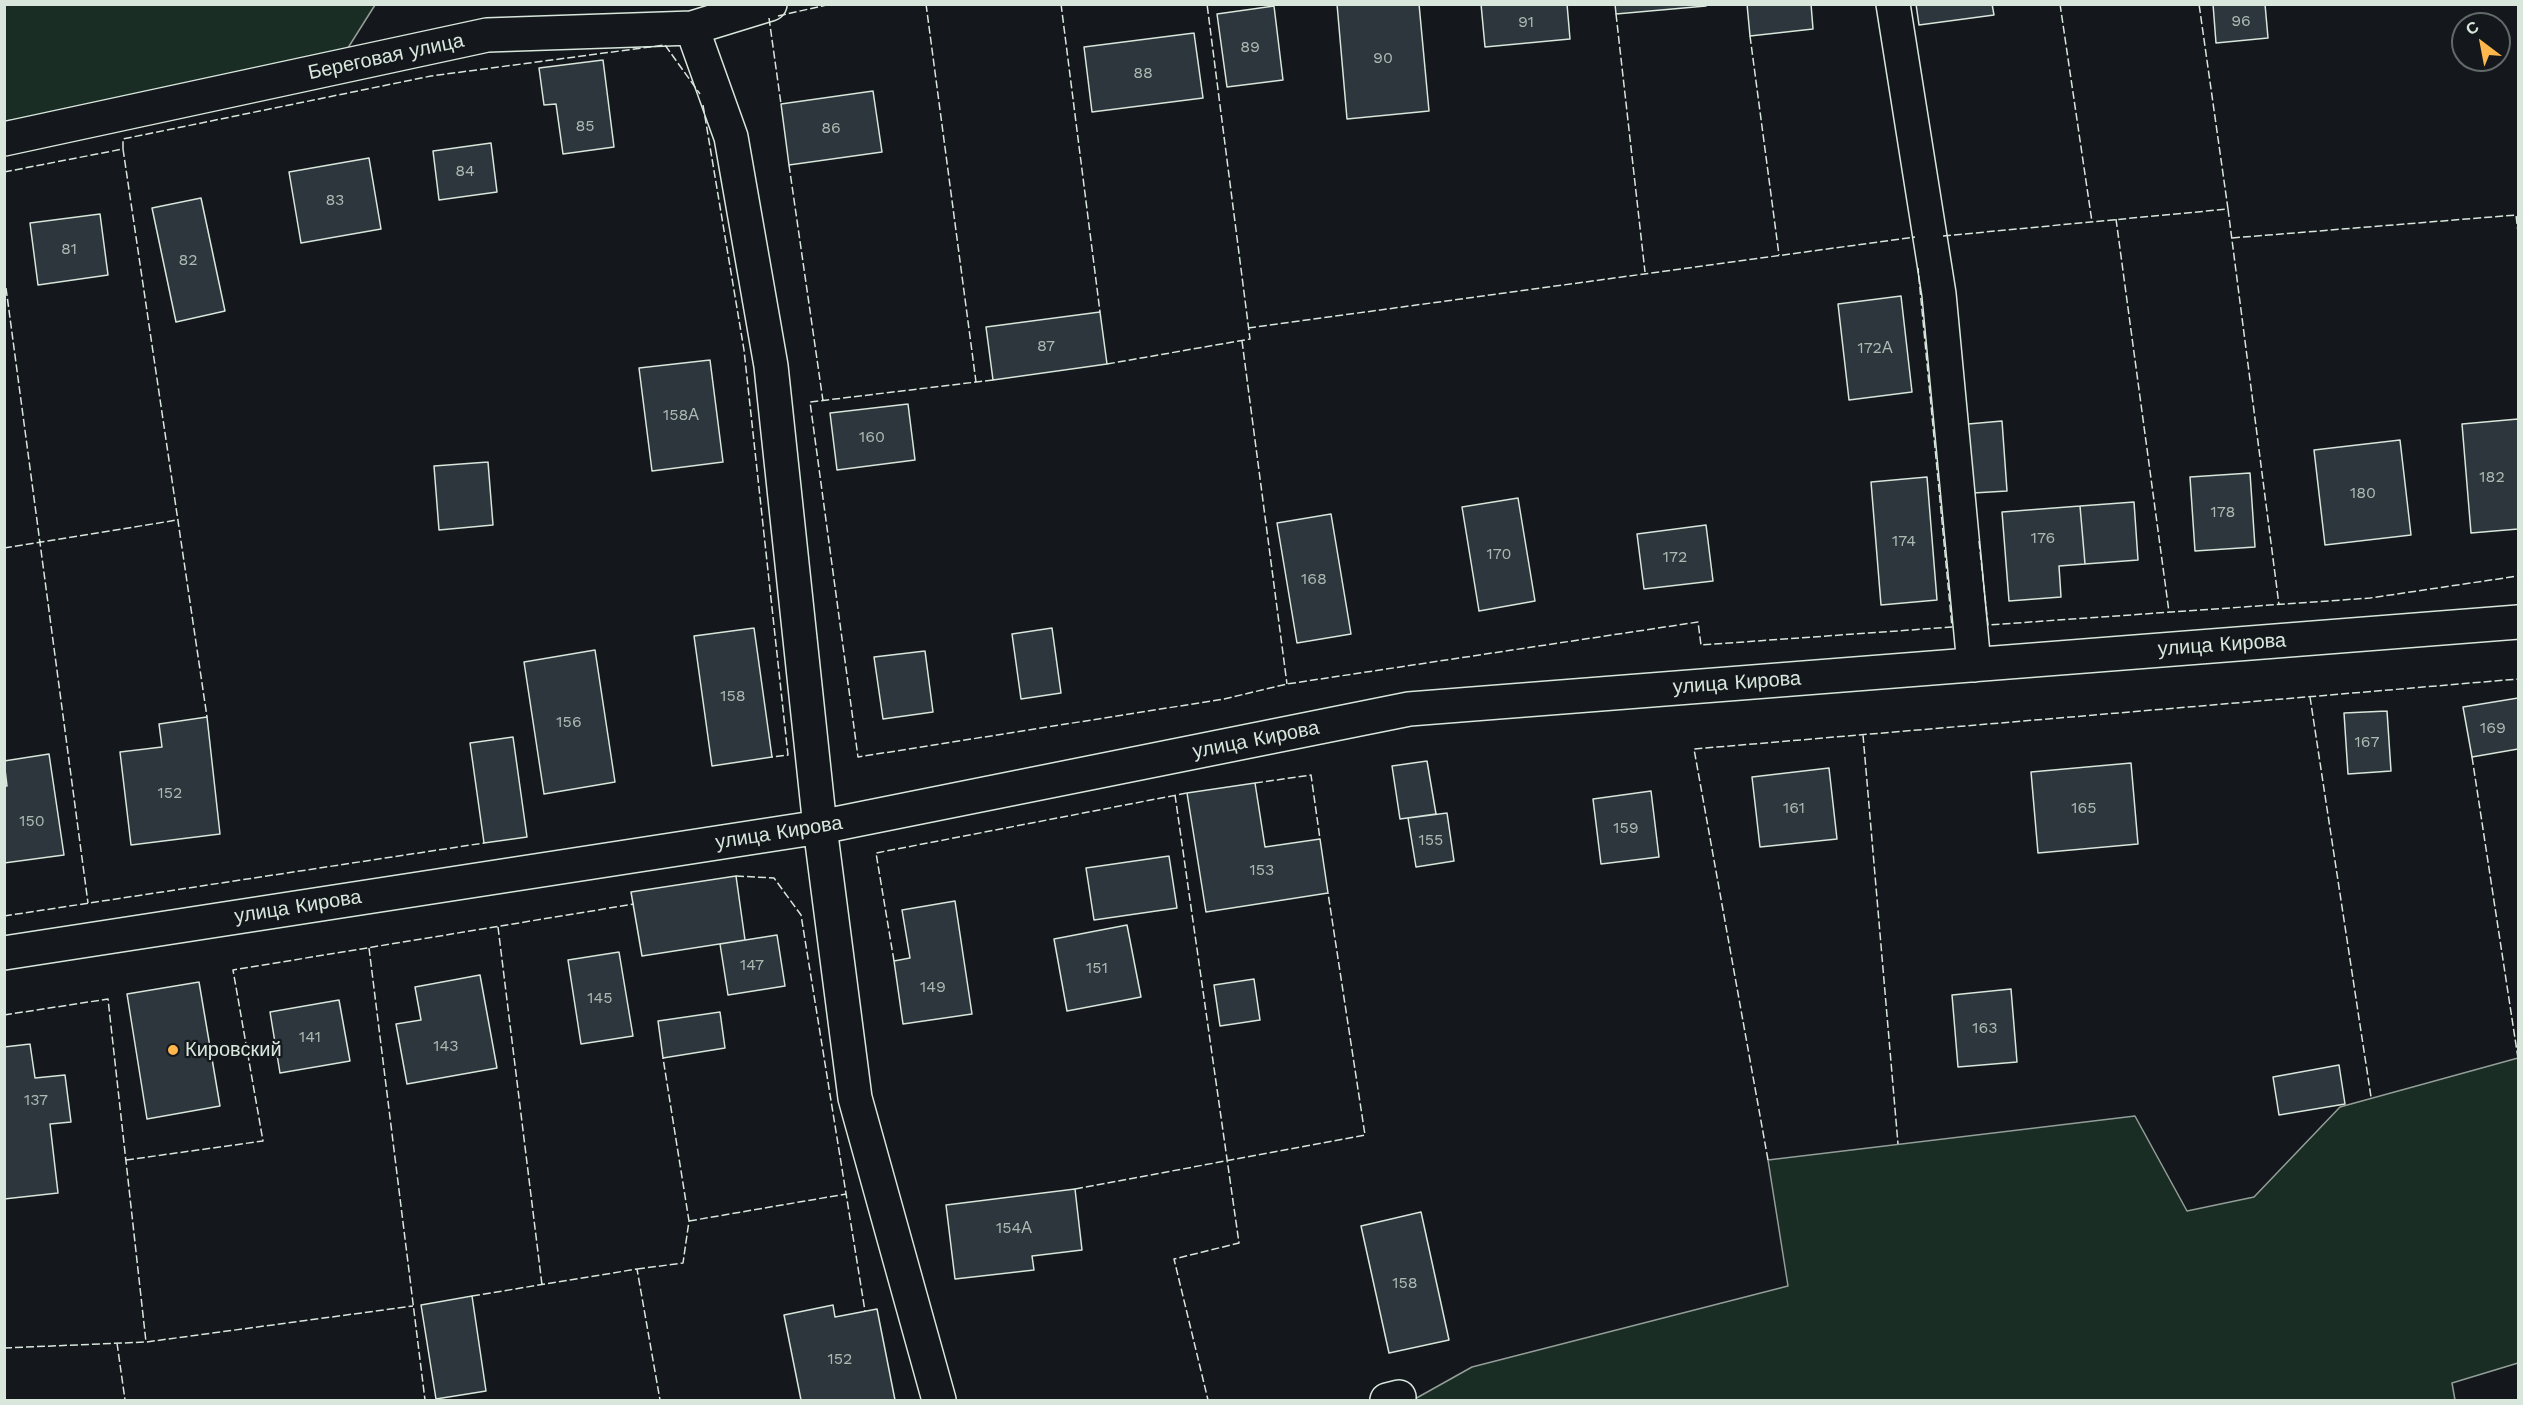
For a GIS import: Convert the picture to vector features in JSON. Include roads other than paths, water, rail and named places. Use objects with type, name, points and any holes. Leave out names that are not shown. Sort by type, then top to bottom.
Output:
[{"type":"street","name":"Береговая улица","points":[[4,139],[487,35],[692,28],[770,4]]},
{"type":"street","points":[[1893,4],[1939,294],[1974,664]]},
{"type":"street","points":[[692,28],[731,137],[771,366],[820,827],[855,1098],[939,1401]]},
{"type":"street","name":"улица Кирова","points":[[4,953],[820,827],[1409,709],[2518,622]]},
{"type":"place","name":"Кировский","points":[[173,1050]]}]
